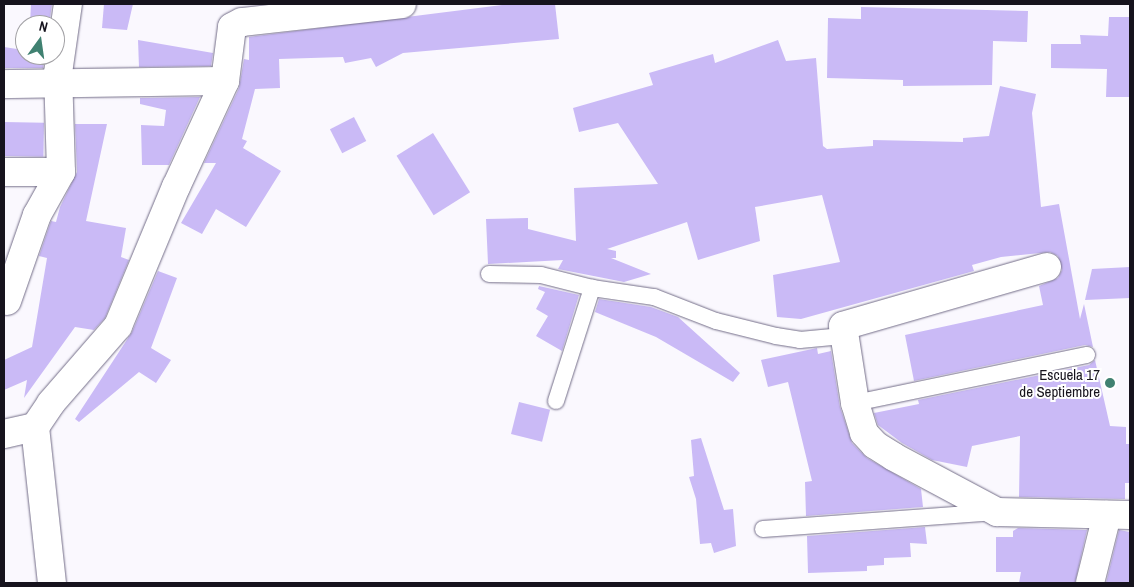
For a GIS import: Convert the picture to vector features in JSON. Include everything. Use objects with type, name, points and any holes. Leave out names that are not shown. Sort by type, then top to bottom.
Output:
[{"type":"street","points":[[7,301],[37,215],[61,172],[60,84],[58,73],[68,4]]},
{"type":"street","points":[[52,583],[35,427],[51,403],[118,326],[176,186],[225,81],[230,37],[235,24],[402,4]]},
{"type":"street","points":[[4,84],[225,81]]},
{"type":"street","points":[[4,172],[61,172]]},
{"type":"street","points":[[1048,267],[843,326],[843,336],[854,404],[864,433],[875,446],[997,512],[1119,515],[1090,583]]},
{"type":"street","points":[[4,434],[35,427]]},
{"type":"lane","points":[[489,274],[541,275],[592,288],[654,297],[716,321],[776,336],[800,340],[843,336]]},
{"type":"lane","points":[[556,401],[592,288]]},
{"type":"lane","points":[[854,404],[1087,355]]},
{"type":"lane","points":[[762,529],[997,512]]},
{"type":"building","points":[[31,4],[52,4],[50,15],[30,15]]},
{"type":"building","points":[[104,4],[133,4],[127,30],[102,28]]},
{"type":"building","points":[[510,4],[555,4],[559,39],[403,53],[376,67],[371,58],[345,63],[343,57],[279,59],[280,88],[255,89],[242,139],[247,141],[243,148],[281,171],[246,227],[216,209],[202,234],[181,223],[216,163],[204,163],[239,88],[244,59],[249,60],[249,37]]},
{"type":"building","points":[[861,7],[1028,11],[1027,42],[993,41],[992,85],[903,86],[903,80],[827,78],[828,18],[861,19]]},
{"type":"building","points":[[1109,17],[1130,17],[1130,97],[1106,97],[1107,69],[1051,68],[1051,44],[1081,44],[1080,35],[1108,36]]},
{"type":"building","points":[[138,40],[213,53],[211,66],[139,67]]},
{"type":"building","points":[[778,40],[786,61],[816,58],[823,146],[827,149],[873,146],[873,140],[963,142],[963,138],[989,136],[1000,86],[1036,94],[1032,113],[1041,207],[1059,204],[1080,319],[1084,304],[1093,347],[1085,345],[914,381],[905,335],[1043,305],[1039,286],[1058,278],[1062,270],[1058,256],[1050,252],[1001,257],[972,265],[974,271],[801,319],[777,317],[773,275],[840,262],[822,195],[755,207],[760,241],[698,260],[687,222],[607,249],[616,251],[616,258],[611,258],[651,274],[624,282],[558,269],[563,260],[488,264],[486,219],[528,218],[528,229],[576,241],[574,188],[658,184],[618,123],[579,132],[573,108],[653,85],[649,73],[713,54],[715,63]]},
{"type":"building","points":[[4,47],[15,49],[15,65],[43,65],[43,68],[4,68]]},
{"type":"building","points":[[200,97],[169,165],[142,165],[141,125],[164,126],[166,110],[140,104],[140,98]]},
{"type":"building","points":[[354,117],[366,141],[342,153],[330,129]]},
{"type":"building","points":[[4,122],[44,123],[43,157],[4,156]]},
{"type":"building","points":[[75,124],[107,124],[86,221],[126,228],[121,257],[129,260],[105,318],[94,330],[75,327],[24,398],[27,380],[4,390],[4,360],[32,347],[47,258],[39,256],[51,221],[56,222],[60,207],[77,172]]},
{"type":"building","points":[[433,133],[470,192],[434,215],[397,156]]},
{"type":"building","points":[[1130,267],[1130,298],[1085,300],[1092,269]]},
{"type":"building","points":[[158,271],[177,278],[151,348],[171,360],[156,383],[139,372],[79,422],[75,419],[132,332]]},
{"type":"building","points":[[539,286],[579,295],[562,351],[536,336],[548,316],[536,309],[545,292],[538,289]]},
{"type":"building","points":[[599,299],[651,307],[678,317],[740,373],[733,382],[656,337],[595,312]]},
{"type":"building","points":[[817,348],[818,354],[831,351],[840,407],[852,443],[867,458],[921,489],[923,507],[806,516],[805,482],[812,481],[788,382],[768,387],[761,360]]},
{"type":"building","points":[[1095,360],[1110,426],[1126,427],[1126,444],[1130,444],[1130,483],[1125,483],[1125,499],[1019,497],[1020,436],[972,446],[967,467],[932,460],[902,443],[878,425],[874,413],[919,404],[918,400],[1089,365]]},
{"type":"building","points":[[519,402],[550,410],[542,442],[511,434]]},
{"type":"building","points":[[701,438],[724,510],[733,509],[736,546],[714,553],[711,543],[700,544],[696,499],[689,477],[694,476],[691,440]]},
{"type":"building","points":[[925,527],[927,544],[910,543],[911,557],[884,558],[884,565],[867,566],[867,571],[808,573],[807,536]]},
{"type":"building","points":[[1018,528],[1087,530],[1075,583],[1019,583],[1021,572],[996,572],[996,537],[1013,537],[1013,531]]},
{"type":"building","points":[[1119,530],[1130,532],[1130,583],[1106,583]]},
{"type":"place","name":"Escuela 17 de Septiembre","points":[[1110,383]]}]
